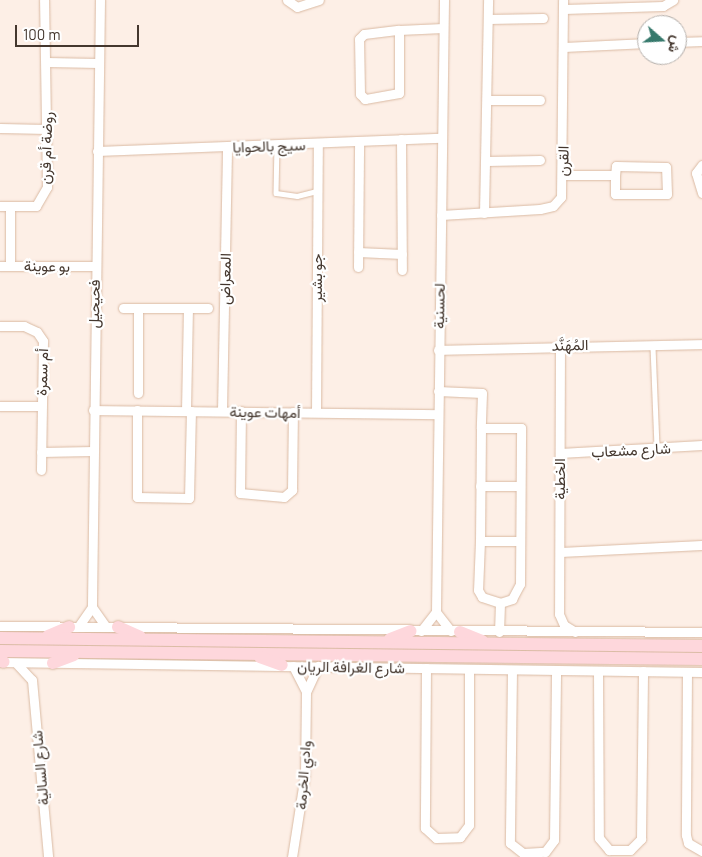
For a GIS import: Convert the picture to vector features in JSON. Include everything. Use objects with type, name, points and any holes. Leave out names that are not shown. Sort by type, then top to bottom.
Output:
[{"type":"main road","points":[[42,638],[73,627]]},
{"type":"main road","points":[[112,627],[145,639]]},
{"type":"main road","points":[[382,642],[416,631]]},
{"type":"main road","points":[[455,632],[488,644]]},
{"type":"main road","name":"شارع الغرافة الريان","points":[[0,638],[702,646]]},
{"type":"main road","points":[[48,663],[81,652]]},
{"type":"main road","name":"شارع الغرافة الريان","points":[[4,660],[81,652],[702,659]]},
{"type":"main road","points":[[253,654],[288,666]]},
{"type":"main road","points":[[333,666],[353,655]]},
{"type":"street","name":"روضة أم قرن","points":[[0,206],[36,206],[47,187],[47,62],[44,0]]},
{"type":"street","name":"فحيحيل","points":[[92,608],[92,451],[100,0]]},
{"type":"street","points":[[287,0],[297,7],[320,0]]},
{"type":"street","name":"لحسنية","points":[[436,612],[444,0]]},
{"type":"street","points":[[484,212],[487,161],[488,0]]},
{"type":"street","points":[[564,5],[663,6],[673,0]]},
{"type":"street","name":"القرن","points":[[441,215],[553,206],[561,197],[564,175],[564,5]]},
{"type":"street","points":[[488,19],[543,18]]},
{"type":"street","points":[[399,30],[400,92],[365,99],[360,94],[358,39],[399,30],[443,28]]},
{"type":"street","points":[[687,42],[702,41]]},
{"type":"street","points":[[564,47],[637,43]]},
{"type":"street","points":[[47,62],[98,63]]},
{"type":"street","points":[[487,100],[540,100]]},
{"type":"street","points":[[0,128],[47,129]]},
{"type":"street","name":"سيج بالحوايا","points":[[97,151],[227,148],[441,138]]},
{"type":"street","points":[[401,139],[402,270]]},
{"type":"street","points":[[358,267],[359,141]]},
{"type":"street","name":"جو بشير","points":[[316,412],[318,144]]},
{"type":"street","name":"المعراض","points":[[222,411],[227,148]]},
{"type":"street","points":[[487,161],[540,160]]},
{"type":"street","points":[[702,165],[696,173],[702,193]]},
{"type":"street","points":[[616,166],[666,167],[667,194],[615,194],[615,174],[616,166]]},
{"type":"street","points":[[564,175],[615,174]]},
{"type":"street","points":[[10,206],[10,266]]},
{"type":"street","points":[[358,252],[402,254]]},
{"type":"street","name":"بو عوينة","points":[[0,266],[95,266]]},
{"type":"street","points":[[123,308],[208,308]]},
{"type":"street","points":[[138,308],[138,393]]},
{"type":"street","points":[[137,410],[137,497],[189,498],[188,308]]},
{"type":"street","name":"أم سمرة","points":[[0,326],[24,326],[37,332],[43,341],[41,470]]},
{"type":"street","name":"المُهَنَّد","points":[[438,350],[560,344],[654,347],[702,344]]},
{"type":"street","name":"الخطية","points":[[559,614],[560,344]]},
{"type":"street","points":[[438,391],[482,392],[478,590],[482,597],[500,603]]},
{"type":"street","points":[[0,406],[41,406]]},
{"type":"street","name":"أمهات عوينة","points":[[93,410],[438,414]]},
{"type":"street","points":[[241,411],[240,493],[284,497],[292,490],[292,412]]},
{"type":"street","points":[[481,428],[521,428],[518,590],[500,603]]},
{"type":"street","name":"شارع مشعاب","points":[[560,453],[702,446]]},
{"type":"street","points":[[41,452],[92,451]]},
{"type":"street","points":[[480,486],[520,486]]},
{"type":"street","points":[[480,541],[518,541]]},
{"type":"street","points":[[560,552],[702,545]]},
{"type":"street","points":[[499,632],[500,603]]},
{"type":"street","points":[[73,627],[92,608],[112,627]]},
{"type":"street","points":[[416,631],[436,612],[441,624],[455,632]]},
{"type":"street","points":[[544,632],[559,614],[564,625],[575,632]]},
{"type":"street","points":[[0,626],[455,632],[702,632]]},
{"type":"street","points":[[4,660],[32,680],[48,663]]},
{"type":"street","name":"شارع الغرافة الريان","points":[[4,660],[48,663],[702,672]]},
{"type":"street","name":"وادي الخرمة","points":[[288,666],[306,692]]},
{"type":"street","name":"وادي الخرمة","points":[[292,857],[305,774],[306,692],[318,666]]},
{"type":"street","points":[[426,668],[425,828],[436,838],[460,837],[468,825],[469,669]]},
{"type":"street","points":[[512,670],[510,843],[523,853],[545,852],[554,840],[556,670]]},
{"type":"street","points":[[598,671],[599,838],[608,850],[630,850],[641,839],[643,672]]},
{"type":"street","points":[[687,672],[686,835],[688,843],[702,851]]},
{"type":"street","name":"شارع السالية","points":[[32,680],[48,857]]},
{"type":"lane","points":[[277,145],[276,193],[297,196],[317,191]]},
{"type":"lane","points":[[654,347],[657,448]]}]
